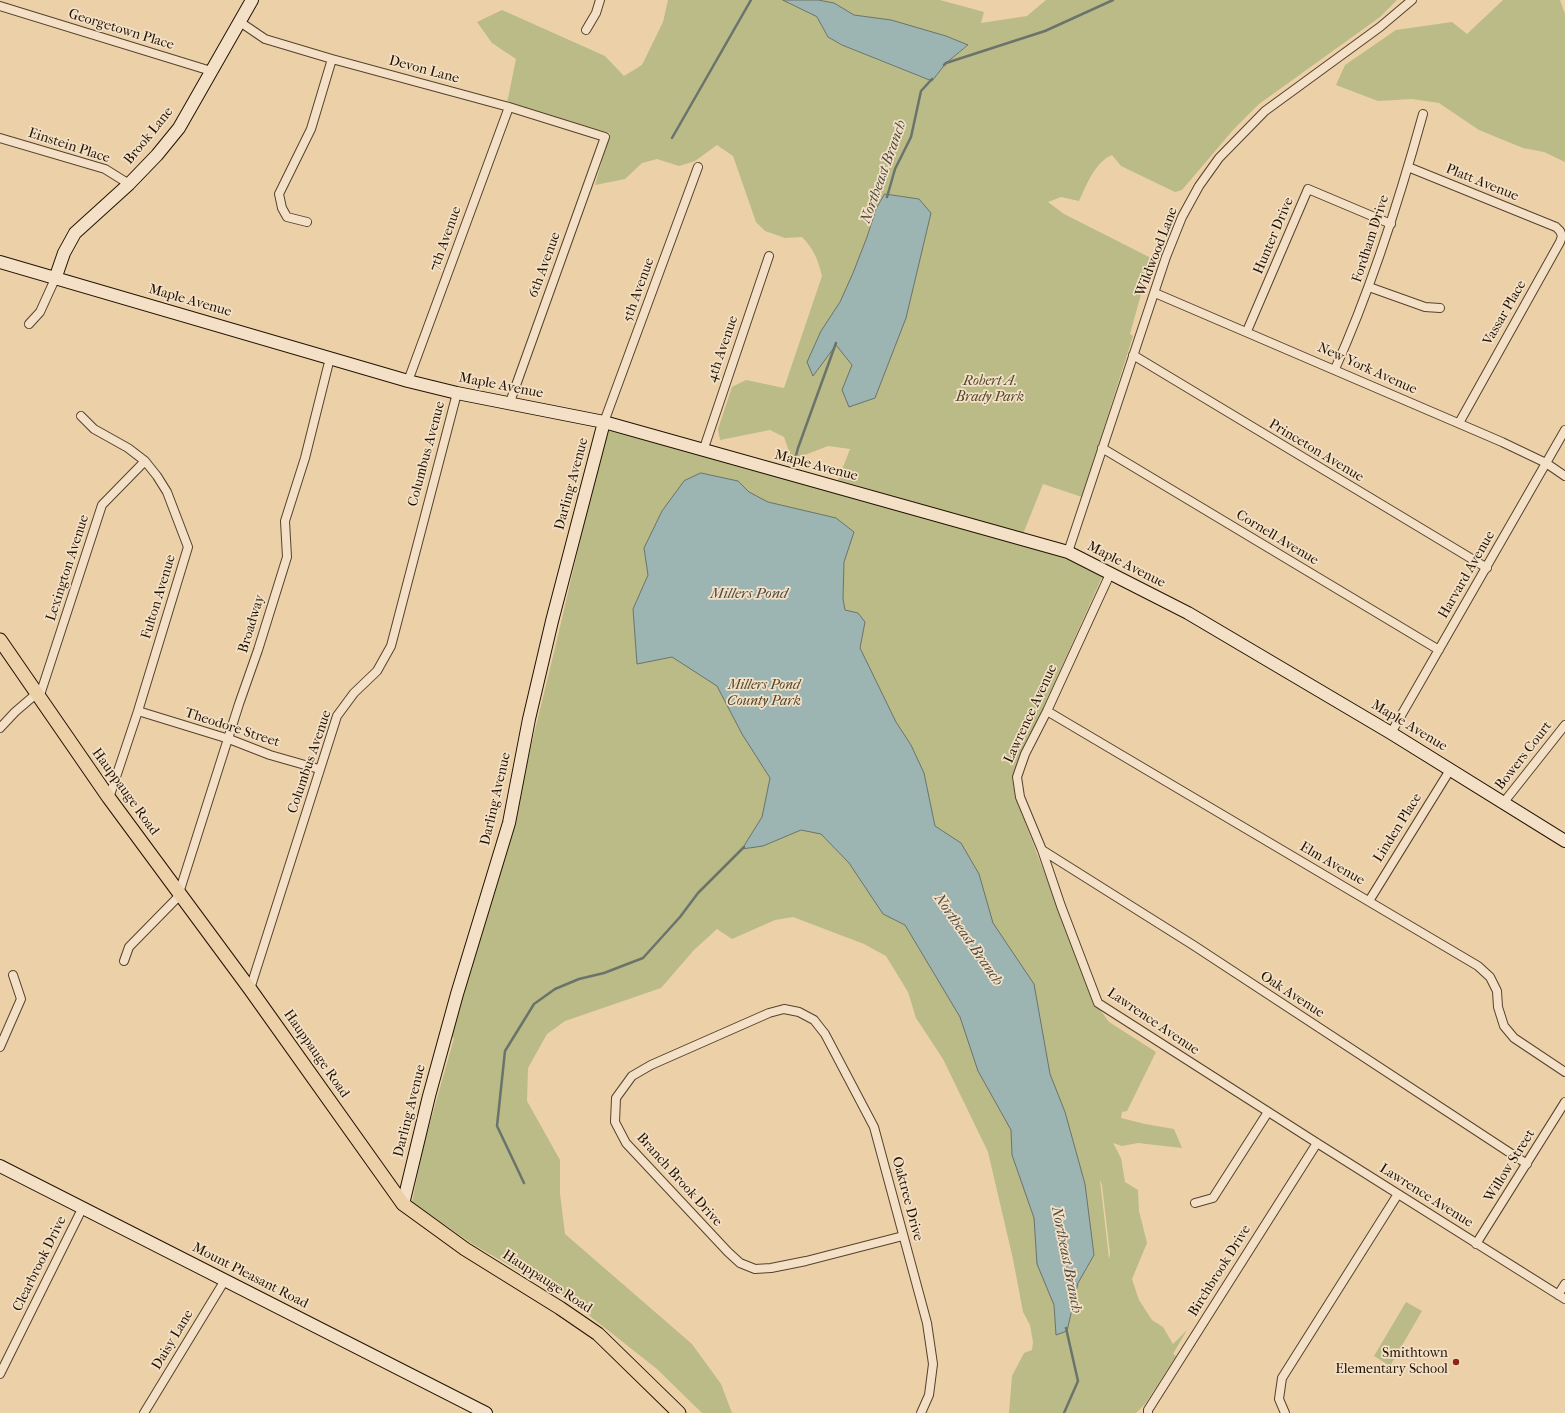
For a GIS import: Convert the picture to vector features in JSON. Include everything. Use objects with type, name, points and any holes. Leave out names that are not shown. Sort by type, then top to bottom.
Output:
[{"type":"main road","name":"Hauppauge Road","points":[[0,640],[109,798],[250,989],[403,1204],[465,1249],[560,1308],[598,1334],[679,1413]]},
{"type":"street","name":"Brook Lane","points":[[55,279],[64,253],[75,233],[158,154],[179,128],[252,0]]},
{"type":"street","points":[[586,30],[596,13],[600,0]]},
{"type":"street","name":"Wildwood Lane","points":[[1068,552],[1166,257],[1182,217],[1199,186],[1219,158],[1265,110],[1380,27],[1412,0]]},
{"type":"street","name":"Georgetown Place","points":[[0,6],[211,71]]},
{"type":"street","name":"Devon Lane","points":[[240,22],[266,39],[332,59],[509,107],[605,137]]},
{"type":"street","points":[[307,222],[287,217],[282,208],[279,194],[311,129],[332,59]]},
{"type":"street","name":"7th Avenue","points":[[408,381],[509,107]]},
{"type":"street","name":"Fordham Drive","points":[[1336,369],[1370,287],[1391,224],[1423,114]]},
{"type":"street","name":"6th Avenue","points":[[510,402],[605,137]]},
{"type":"street","name":"Einstein Place","points":[[0,138],[105,169],[128,184]]},
{"type":"street","name":"5th Avenue","points":[[604,422],[698,167]]},
{"type":"street","name":"Platt Avenue","points":[[1408,167],[1545,222]]},
{"type":"street","name":"Hunter Drive","points":[[1247,331],[1308,189],[1391,224]]},
{"type":"street","name":"Vassar Place","points":[[1459,423],[1560,242],[1562,236],[1560,231],[1556,227],[1545,222]]},
{"type":"street","name":"4th Avenue","points":[[703,451],[768,256]]},
{"type":"street","name":"Maple Avenue","points":[[0,262],[408,381],[457,393],[510,402],[604,422],[703,451],[1068,552],[1188,613],[1391,733],[1565,841]]},
{"type":"street","points":[[29,324],[40,312],[55,279]]},
{"type":"street","points":[[1370,287],[1425,308],[1440,308]]},
{"type":"street","name":"New York Avenue","points":[[1155,292],[1459,423],[1546,463],[1565,476]]},
{"type":"street","name":"Princeton Avenue","points":[[1133,355],[1487,568]]},
{"type":"street","name":"Broadway","points":[[179,894],[287,557],[285,521],[305,458],[330,358]]},
{"type":"street","name":"Columbus Avenue","points":[[250,989],[337,716],[354,693],[377,671],[391,646],[457,393]]},
{"type":"street","name":"Fulton Avenue","points":[[81,416],[94,429],[128,448],[145,461],[158,476],[167,492],[188,547],[138,711],[109,798]]},
{"type":"street","name":"Darling Avenue","points":[[403,1204],[429,1096],[457,994],[509,823],[536,689],[552,621],[604,422]]},
{"type":"street","name":"Harvard Avenue","points":[[1391,733],[1565,430]]},
{"type":"street","name":"Cornell Avenue","points":[[1102,448],[1439,650]]},
{"type":"street","name":"Lexington Avenue","points":[[38,696],[102,505],[145,461]]},
{"type":"street","name":"Lawrence Avenue","points":[[1110,574],[1047,711],[1025,754],[1017,778],[1020,797],[1042,850],[1061,906],[1098,1003],[1476,1244],[1562,1297]]},
{"type":"street","points":[[0,728],[15,712],[38,696]]},
{"type":"street","name":"Theodore Street","points":[[138,711],[229,739],[270,755],[319,769]]},
{"type":"street","name":"Elm Avenue","points":[[1047,711],[1478,966],[1490,977],[1497,990],[1498,1008],[1504,1026],[1514,1038],[1565,1072]]},
{"type":"street","name":"Bowers Court","points":[[1504,802],[1565,725]]},
{"type":"street","name":"Linden Place","points":[[1369,901],[1450,770]]},
{"type":"street","name":"Oak Avenue","points":[[1042,850],[1193,945],[1527,1164]]},
{"type":"street","points":[[124,961],[129,947],[179,894]]},
{"type":"street","points":[[0,1047],[21,999],[13,975]]},
{"type":"street","name":"Branch Brook Drive","points":[[799,1012],[784,1009],[768,1013],[651,1065],[632,1076],[616,1098],[615,1122],[626,1143],[728,1252],[740,1263],[755,1269],[771,1268],[904,1236]]},
{"type":"street","name":"Oaktree Drive","points":[[799,1012],[814,1020],[825,1034],[874,1126],[928,1323],[933,1364],[929,1395],[922,1413]]},
{"type":"street","name":"Willow Street","points":[[1476,1244],[1565,1102]]},
{"type":"street","points":[[1195,1203],[1213,1198],[1268,1112]]},
{"type":"street","name":"Birchbrook Drive","points":[[1148,1413],[1148,1410],[1222,1291],[1317,1143]]},
{"type":"street","name":"Mount Pleasant Road","points":[[0,1166],[486,1413]]},
{"type":"street","points":[[1285,1413],[1279,1399],[1282,1378],[1398,1194]]},
{"type":"street","name":"Clearbrook Drive","points":[[0,1374],[82,1209]]},
{"type":"street","name":"Daisy Lane","points":[[144,1413],[225,1280]]},
{"type":"street","points":[[1562,1297],[1565,1284]]},
{"type":"green space","name":"Robert A. Brady Park","points":[[668,0],[783,0],[817,17],[828,37],[842,45],[932,81],[946,63],[968,46],[875,18],[854,15],[834,3],[818,0],[940,0],[984,12],[981,23],[1027,16],[1046,0],[1397,0],[1380,17],[1259,104],[1233,130],[1182,190],[1175,192],[1121,166],[1112,155],[1106,158],[1096,168],[1079,201],[1061,197],[1048,202],[1064,214],[1151,258],[1130,334],[1133,336],[1082,497],[1043,484],[1023,534],[838,480],[850,449],[828,446],[792,460],[784,437],[770,430],[720,440],[718,429],[732,387],[746,380],[784,388],[822,276],[813,250],[802,237],[785,238],[765,231],[756,222],[733,156],[717,145],[695,161],[679,166],[657,159],[642,163],[625,179],[595,185],[610,133],[507,103],[516,59],[492,43],[477,22],[502,10],[605,56],[624,76],[642,65],[663,22]],"holes":[[[885,194],[919,199],[867,237],[875,209]]]},
{"type":"green space","points":[[1503,0],[1560,0],[1565,14],[1565,162],[1544,152],[1523,148],[1479,130],[1439,103],[1412,99],[1378,101],[1336,85],[1345,65],[1396,30],[1452,22],[1467,34]]},
{"type":"green space","name":"Millers Pond County Park","points":[[609,431],[753,469],[1065,557],[1102,577],[1012,777],[1016,799],[1093,1000],[1109,1022],[1156,1052],[1127,1111],[1122,1112],[1121,1118],[1174,1129],[1182,1148],[1138,1143],[1122,1146],[1113,1143],[1121,1158],[1125,1182],[1138,1190],[1139,1211],[1147,1243],[1132,1279],[1139,1300],[1152,1320],[1163,1327],[1173,1344],[1187,1330],[1173,1354],[1176,1356],[1145,1404],[1136,1413],[1009,1413],[1012,1376],[1024,1353],[1032,1350],[1033,1342],[1030,1325],[1023,1312],[1013,1259],[988,1152],[943,1059],[916,1018],[908,992],[886,956],[864,944],[793,917],[775,920],[732,939],[717,929],[694,950],[661,988],[565,1021],[547,1034],[528,1068],[527,1101],[560,1160],[560,1194],[565,1234],[692,1344],[721,1384],[732,1413],[702,1413],[657,1369],[567,1298],[474,1245],[412,1202],[423,1148],[454,1038],[451,1037],[512,824],[599,460]],"holes":[[[1100,1180],[1102,1185],[1110,1254],[1109,1259]]]},
{"type":"green space","points":[[1406,1302],[1422,1311],[1390,1366],[1374,1356]]},
{"type":"water","points":[[783,0],[818,0],[834,3],[854,15],[891,20],[946,36],[968,45],[946,63],[932,81],[842,45],[828,37],[817,17]]},
{"type":"water","points":[[885,194],[919,199],[931,213],[906,318],[875,398],[849,407],[842,390],[852,365],[836,345],[813,376],[807,362],[821,331],[840,302],[867,237],[876,209]]},
{"type":"water","name":"Millers Pond","points":[[701,473],[738,481],[749,492],[768,502],[836,518],[854,532],[844,562],[843,599],[845,610],[858,613],[865,622],[860,648],[896,722],[911,745],[924,773],[935,826],[961,843],[979,874],[993,923],[1034,984],[1050,1074],[1065,1112],[1085,1184],[1094,1255],[1078,1283],[1067,1331],[1056,1335],[1054,1305],[1037,1264],[1034,1218],[1012,1155],[1011,1130],[978,1071],[960,1017],[905,925],[883,914],[849,863],[821,834],[801,830],[763,846],[742,849],[762,817],[770,778],[742,734],[717,686],[672,657],[637,664],[633,609],[648,575],[644,548],[662,511],[684,481]]},
{"type":"waterway","points":[[672,138],[751,0]]},
{"type":"waterway","name":"Northeast Branch","points":[[944,65],[946,63],[1045,31],[1113,0]]},
{"type":"waterway","name":"Northeast Branch","points":[[887,197],[895,169],[911,137],[921,91],[932,79]]},
{"type":"waterway","name":"Northeast Branch","points":[[794,463],[836,343]]},
{"type":"waterway","points":[[524,1183],[497,1126],[505,1051],[534,1004],[555,989],[579,979],[604,973],[643,958],[680,917],[698,893],[744,847]]},
{"type":"waterway","name":"Northeast Branch","points":[[1064,1413],[1078,1381],[1066,1328]]},
{"type":"place","name":"Smithtown Elementary School","points":[[1456,1362]]}]
